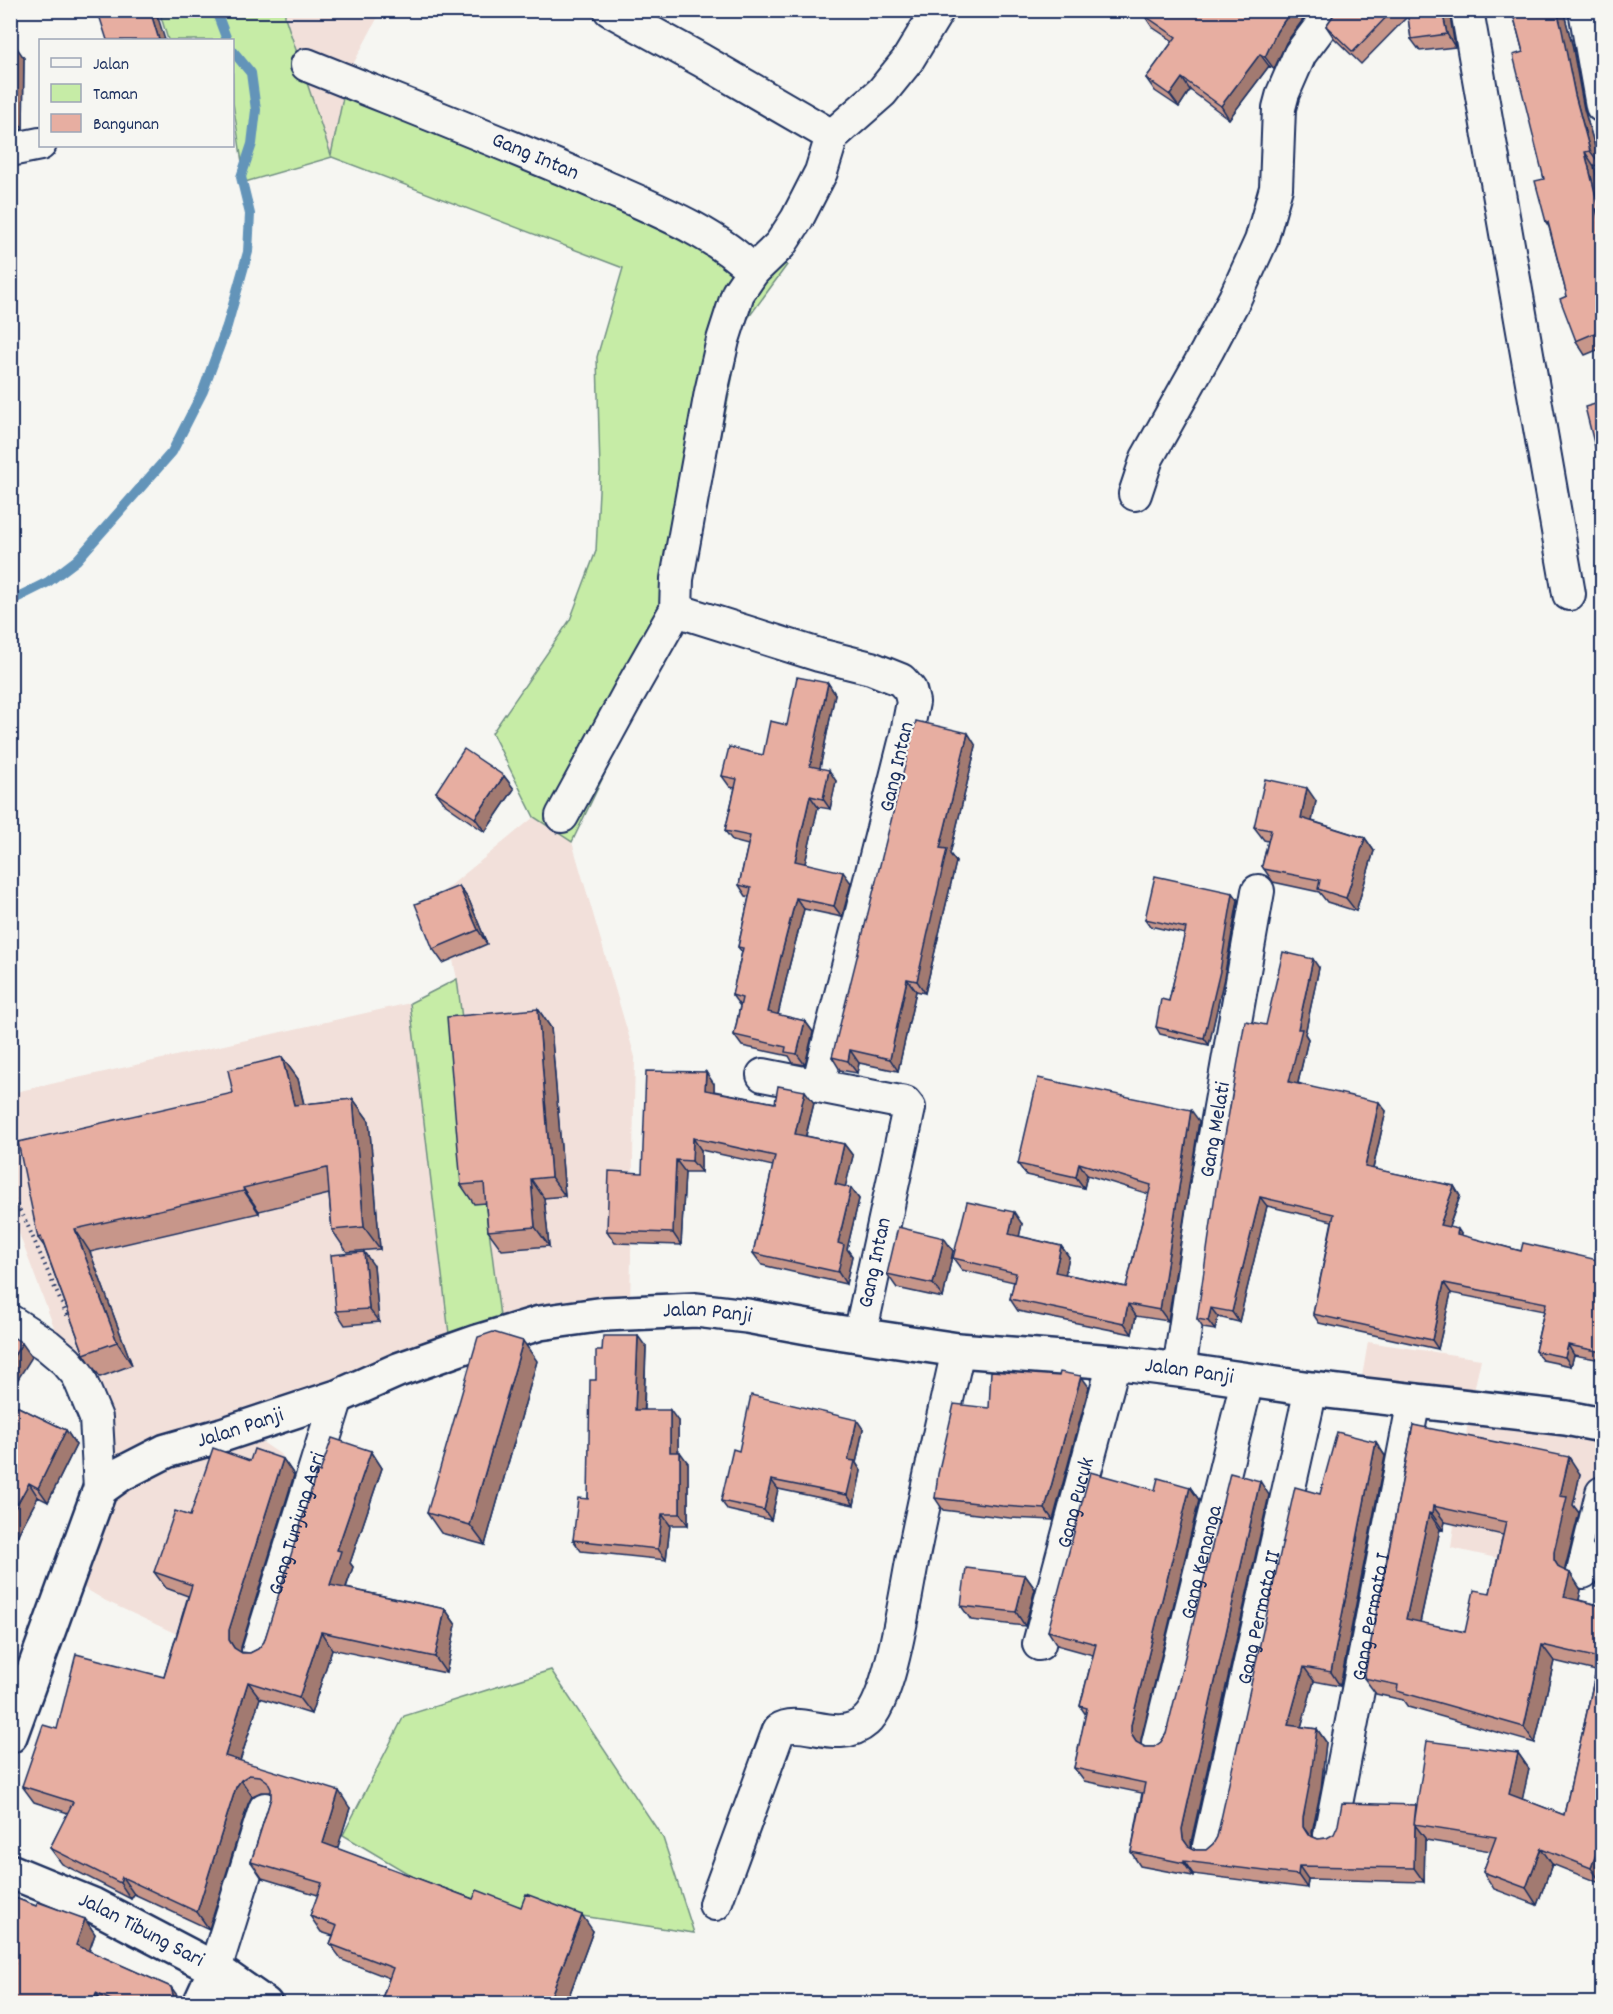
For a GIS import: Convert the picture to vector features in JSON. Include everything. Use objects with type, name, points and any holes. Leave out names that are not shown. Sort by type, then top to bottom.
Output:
[{"type":"street","points":[[610,10],[832,135]]},
{"type":"street","points":[[562,816],[676,610],[677,579],[711,392],[738,293],[753,271],[780,245],[797,219],[821,172],[832,135],[882,92],[907,61],[938,10]]},
{"type":"street","points":[[1135,494],[1146,458],[1235,298],[1260,241],[1276,188],[1279,108],[1283,93],[1300,54],[1333,10]]},
{"type":"street","points":[[1467,10],[1569,594]]},
{"type":"street","points":[[1585,10],[1602,106]]},
{"type":"street","name":"Gang Intan","points":[[307,65],[544,160],[652,208],[724,246],[753,271]]},
{"type":"street","points":[[10,150],[39,144]]},
{"type":"street","name":"Gang Intan","points":[[676,610],[819,655],[872,669],[901,680],[910,690],[913,702],[906,738],[818,1085]]},
{"type":"street","name":"Gang Melati","points":[[1179,1370],[1206,1187],[1258,891]]},
{"type":"street","name":"Gang Intan","points":[[763,1075],[905,1103],[909,1108],[860,1335]]},
{"type":"street","name":"Jalan Panji","points":[[100,1489],[122,1473],[166,1451],[337,1397],[398,1370],[540,1323],[605,1314],[696,1310],[958,1350],[1114,1362],[1311,1389],[1566,1418],[1602,1425]]},
{"type":"street","points":[[10,1322],[47,1345],[78,1375],[96,1418],[100,1489],[12,1722]]},
{"type":"street","points":[[715,1904],[779,1730],[789,1725],[834,1732],[852,1729],[866,1721],[879,1700],[896,1648],[915,1545],[958,1350]]},
{"type":"street","name":"Gang Pucuk","points":[[1039,1644],[1114,1362]]},
{"type":"street","name":"Gang Kenanga","points":[[1158,1743],[1247,1381]]},
{"type":"street","name":"Gang Permata II","points":[[1209,1846],[1311,1389]]},
{"type":"street","name":"Gang Tunjung Asri","points":[[258,1652],[337,1397]]},
{"type":"street","name":"Gang Permata I","points":[[1330,1835],[1414,1400]]},
{"type":"street","points":[[1583,1572],[1602,1493]]},
{"type":"street","points":[[199,2004],[215,1969],[265,1809]]},
{"type":"street","name":"Jalan Tibung Sari","points":[[10,1871],[93,1905],[215,1969],[265,2004]]},
{"type":"path","points":[[10,1195],[24,1217],[69,1321]]},
{"type":"shaded area","points":[[285,11],[381,11],[348,74],[332,157],[285,17]]},
{"type":"shaded area","points":[[534,817],[572,842],[635,1057],[630,1307],[501,1324],[457,979],[439,895]]},
{"type":"shaded area","points":[[410,1003],[451,1351],[240,1427],[280,1454],[313,1509],[238,1673],[198,1644],[106,1601],[81,1586],[101,1453],[11,1212],[11,1093]]},
{"type":"shaded area","points":[[1368,1342],[1481,1359],[1471,1405],[1602,1430],[1602,1521],[1592,1579],[1451,1548],[1470,1406],[1359,1394]]},
{"type":"green space","points":[[170,11],[285,11],[285,17],[331,155],[348,74],[398,85],[787,265],[743,325],[687,602],[572,842],[534,817],[492,733],[570,620],[596,551],[600,471],[597,357],[623,268],[332,157],[245,182],[234,110],[234,39],[168,39],[161,17]]},
{"type":"green space","points":[[457,979],[501,1324],[451,1351],[410,1003]]},
{"type":"green space","points":[[551,1670],[663,1838],[694,1933],[444,1895],[343,1835],[404,1716]]},
{"type":"building","points":[[103,10],[150,10],[159,39],[107,39],[98,12]]},
{"type":"building","points":[[1147,10],[1292,10],[1277,31],[1265,57],[1260,54],[1221,106],[1182,78],[1170,95],[1146,78],[1176,37],[1144,15]]},
{"type":"building","points":[[1337,10],[1393,10],[1353,52],[1326,26]]},
{"type":"building","points":[[1407,10],[1442,10],[1447,34],[1411,39]]},
{"type":"building","points":[[1512,10],[1557,10],[1575,95],[1590,151],[1585,152],[1599,209],[1596,209],[1602,232],[1602,275],[1600,276],[1602,330],[1576,341],[1560,299],[1567,296],[1535,181],[1544,179],[1513,55],[1523,52]]},
{"type":"building","points":[[10,44],[15,45],[13,115],[10,116]]},
{"type":"building","points":[[1602,402],[1602,449],[1596,451],[1585,407]]},
{"type":"building","points":[[797,677],[828,683],[810,766],[829,770],[823,799],[810,796],[795,861],[843,872],[834,906],[796,898],[781,956],[768,1012],[805,1021],[797,1054],[785,1052],[786,1047],[734,1035],[742,998],[732,995],[743,948],[738,947],[751,888],[739,885],[750,836],[725,831],[737,779],[722,776],[729,747],[763,755],[770,721],[787,725]]},
{"type":"building","points":[[916,721],[968,733],[940,848],[947,849],[917,981],[907,979],[890,1059],[850,1050],[848,1061],[832,1057]]},
{"type":"building","points":[[464,749],[504,776],[475,818],[436,792]]},
{"type":"building","points":[[1265,779],[1307,788],[1301,818],[1365,838],[1346,898],[1318,889],[1320,880],[1264,869],[1262,866],[1271,830],[1254,827]]},
{"type":"building","points":[[1155,876],[1233,893],[1220,971],[1204,1038],[1156,1027],[1161,999],[1169,1001],[1186,928],[1145,919]]},
{"type":"building","points":[[459,886],[478,930],[433,949],[415,904]]},
{"type":"building","points":[[1283,952],[1313,959],[1298,1029],[1302,1029],[1289,1082],[1379,1102],[1365,1167],[1454,1186],[1440,1225],[1458,1229],[1457,1234],[1521,1251],[1523,1243],[1602,1261],[1602,1352],[1568,1345],[1565,1357],[1535,1351],[1546,1303],[1444,1283],[1432,1340],[1313,1314],[1334,1214],[1260,1197],[1232,1312],[1211,1308],[1208,1321],[1197,1319],[1217,1181],[1245,1021],[1266,1025]]},
{"type":"building","points":[[538,1009],[551,1177],[531,1179],[535,1227],[488,1231],[484,1183],[461,1185],[447,1017]]},
{"type":"building","points":[[282,1057],[294,1105],[353,1099],[364,1227],[332,1230],[327,1168],[243,1188],[244,1191],[75,1229],[117,1342],[84,1354],[41,1237],[38,1238],[18,1142],[233,1093],[228,1070]]},
{"type":"building","points":[[646,1071],[706,1072],[705,1090],[775,1103],[778,1086],[805,1091],[795,1134],[844,1144],[835,1184],[851,1188],[838,1243],[844,1245],[838,1272],[753,1253],[775,1156],[693,1138],[692,1161],[676,1160],[673,1233],[607,1231],[609,1171],[642,1173]]},
{"type":"building","points":[[1038,1078],[1191,1110],[1160,1310],[1128,1304],[1124,1323],[1010,1299],[1016,1273],[953,1258],[967,1202],[1014,1212],[1009,1234],[1061,1246],[1055,1272],[1126,1287],[1151,1185],[1079,1163],[1076,1177],[1018,1164]]},
{"type":"building","points":[[898,1227],[944,1238],[933,1284],[887,1274]]},
{"type":"building","points":[[364,1252],[369,1309],[336,1311],[331,1255]]},
{"type":"building","points":[[493,1332],[523,1341],[470,1525],[427,1513],[478,1337]]},
{"type":"building","points":[[10,1335],[22,1343],[10,1362]]},
{"type":"building","points":[[603,1336],[638,1336],[635,1410],[670,1410],[670,1452],[680,1452],[680,1514],[662,1514],[658,1549],[573,1540],[578,1498],[588,1499],[590,1380],[596,1380],[596,1351],[602,1351]]},
{"type":"building","points":[[991,1371],[1059,1376],[1060,1372],[1081,1376],[1045,1509],[935,1498],[938,1474],[954,1404],[989,1408]]},
{"type":"building","points":[[751,1395],[857,1420],[848,1460],[855,1461],[847,1495],[771,1480],[764,1510],[721,1501],[733,1449],[739,1451]]},
{"type":"building","points":[[10,1403],[66,1430],[38,1488],[29,1483],[10,1517]]},
{"type":"building","points":[[1413,1425],[1569,1457],[1560,1496],[1567,1497],[1554,1560],[1559,1568],[1570,1573],[1564,1597],[1602,1606],[1602,1837],[1591,1868],[1541,1848],[1526,1888],[1483,1872],[1496,1837],[1414,1824],[1427,1741],[1518,1753],[1509,1794],[1564,1815],[1599,1658],[1542,1645],[1524,1727],[1397,1691],[1398,1685],[1364,1678]],"holes":[[[1433,1506],[1506,1522],[1490,1593],[1474,1590],[1465,1632],[1406,1619],[1429,1513],[1432,1514]]]},
{"type":"building","points":[[1337,1432],[1376,1442],[1331,1672],[1304,1667],[1288,1725],[1317,1729],[1303,1827],[1308,1835],[1318,1839],[1334,1834],[1342,1803],[1416,1805],[1414,1868],[1299,1866],[1298,1875],[1184,1861],[1184,1863],[1131,1852],[1145,1783],[1074,1768],[1087,1708],[1080,1706],[1096,1644],[1048,1631],[1090,1472],[1155,1490],[1158,1478],[1190,1487],[1131,1725],[1131,1734],[1136,1742],[1145,1747],[1154,1747],[1166,1734],[1230,1473],[1260,1481],[1182,1829],[1183,1839],[1188,1846],[1196,1850],[1206,1850],[1217,1837],[1295,1487],[1320,1494]]},
{"type":"building","points":[[332,1438],[371,1451],[337,1550],[341,1551],[330,1585],[445,1609],[435,1657],[321,1632],[299,1698],[248,1682],[225,1756],[339,1791],[323,1843],[473,1899],[477,1890],[521,1907],[526,1894],[582,1915],[551,1996],[555,1997],[552,2004],[380,2004],[393,1968],[330,1944],[337,1926],[310,1916],[322,1883],[251,1862],[271,1798],[271,1789],[267,1781],[260,1776],[249,1775],[236,1787],[197,1912],[122,1877],[120,1883],[50,1848],[73,1802],[22,1786],[43,1725],[57,1729],[76,1654],[164,1677],[192,1585],[154,1572],[175,1511],[190,1516],[213,1448],[250,1461],[254,1449],[283,1459],[229,1630],[229,1640],[234,1648],[242,1653],[250,1653],[258,1649],[264,1642],[317,1471],[320,1472]]},
{"type":"building","points":[[1602,1505],[1602,1546],[1593,1544]]},
{"type":"building","points":[[966,1568],[1025,1575],[1016,1612],[961,1606]]},
{"type":"building","points":[[10,1896],[36,1906],[38,1902],[85,1919],[76,1945],[171,1987],[174,1999],[179,2004],[119,2004],[96,1993],[92,2004],[10,2004],[10,1976],[15,1963],[10,1961]]},
{"type":"waterway","points":[[219,10],[218,16],[227,39]]},
{"type":"waterway","points":[[10,601],[48,582],[77,560],[172,452],[203,391],[227,326],[248,252],[250,214],[241,177],[252,144],[256,110],[251,73],[234,52]]}]
